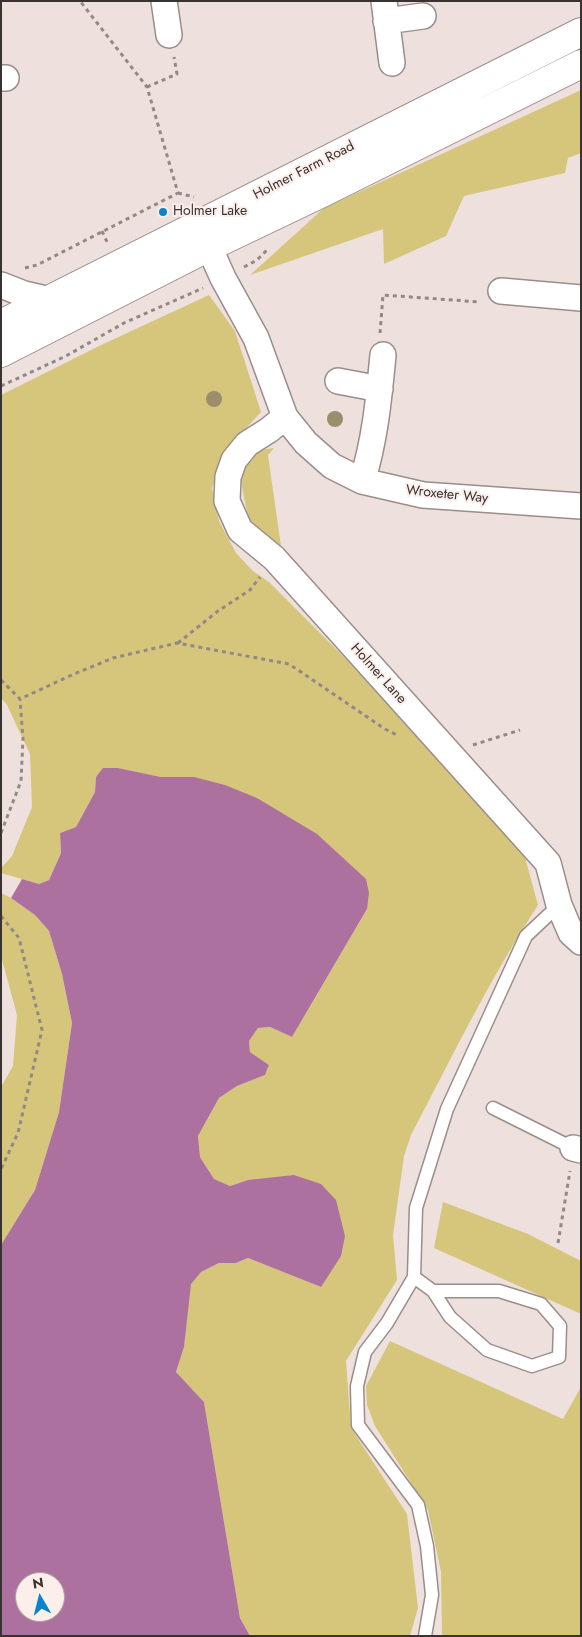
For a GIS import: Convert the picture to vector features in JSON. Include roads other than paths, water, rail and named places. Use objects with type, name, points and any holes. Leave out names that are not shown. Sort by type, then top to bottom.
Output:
[{"type":"street","points":[[164,1],[169,35]]},
{"type":"street","points":[[392,63],[385,11],[423,16]]},
{"type":"street","name":"Holmer Farm Road","points":[[1,324],[581,32]]},
{"type":"street","name":"Holmer Farm Road","points":[[1,353],[209,247],[581,64]]},
{"type":"street","name":"Wroxeter Way","points":[[209,247],[223,278],[256,338],[285,417],[306,443],[332,466],[362,480],[423,495],[581,506]]},
{"type":"street","points":[[10,277],[24,294],[50,300]]},
{"type":"street","points":[[494,297],[581,298]]},
{"type":"street","points":[[362,480],[367,465],[380,389],[381,346]]},
{"type":"street","points":[[338,381],[380,389]]},
{"type":"street","name":"Holmer Lane","points":[[285,417],[247,444],[234,460],[228,477],[227,502],[240,530],[274,558],[548,863],[559,905],[571,933],[581,942]]},
{"type":"lane","points":[[425,1636],[432,1595],[427,1546],[418,1505],[358,1425],[357,1386],[365,1352],[387,1322],[414,1277],[416,1208],[447,1108],[526,936],[559,905]]},
{"type":"lane","points":[[493,1108],[577,1149]]},
{"type":"lane","points":[[414,1277],[434,1291],[450,1317],[487,1350],[532,1366],[559,1357],[560,1326],[541,1304],[499,1291],[434,1291]]},
{"type":"place","name":"Holmer Lake","points":[[163,212]]}]
